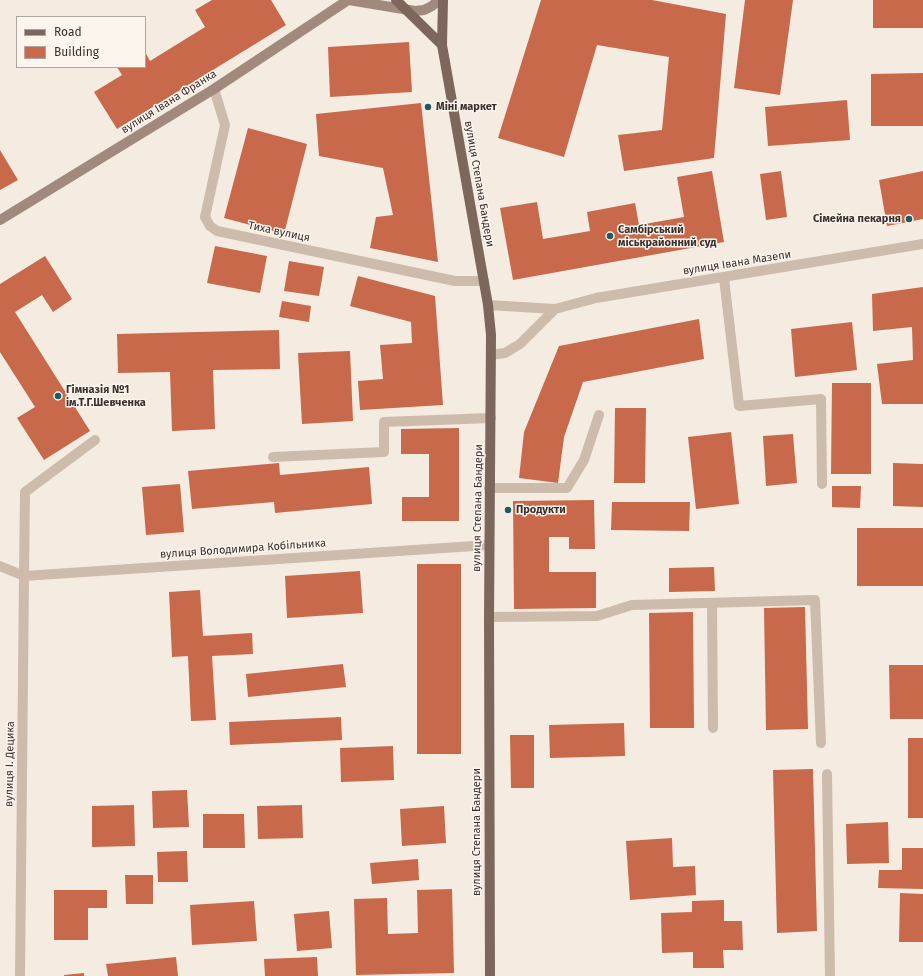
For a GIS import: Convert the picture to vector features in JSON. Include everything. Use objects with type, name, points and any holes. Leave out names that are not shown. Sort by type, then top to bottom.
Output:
[{"type":"main road","name":"вулиця Івана Франка","points":[[0,220],[214,89],[349,0],[406,9],[424,10],[432,6],[438,0]]},
{"type":"main road","points":[[396,0],[442,45]]},
{"type":"main road","name":"вулиця Степана Бандери","points":[[443,0],[442,45],[488,305],[491,355],[489,545],[490,976]]},
{"type":"street","name":"Тиха вулиця","points":[[214,89],[225,125],[205,217],[210,226],[217,231],[447,279],[484,281]]},
{"type":"street","name":"вулиця Івана Мазепи","points":[[488,305],[555,309],[596,298],[923,244]]},
{"type":"street","points":[[724,278],[739,406],[821,399],[822,484]]},
{"type":"street","name":"вулиця Івана Мазепи","points":[[491,355],[505,353],[520,344],[555,309]]},
{"type":"street","points":[[490,488],[567,488],[584,460],[599,415]]},
{"type":"street","points":[[273,458],[384,452],[384,422],[491,418]]},
{"type":"street","name":"вулиця І. Децика","points":[[20,976],[25,492],[95,440]]},
{"type":"street","name":"вулиця Володимира Кобільника","points":[[0,566],[24,576],[489,545]]},
{"type":"street","points":[[489,617],[597,616],[632,605],[815,600],[821,743]]},
{"type":"street","points":[[712,603],[713,728]]},
{"type":"street","points":[[827,774],[830,976]]},
{"type":"building","points":[[212,0],[271,0],[286,25],[117,129],[94,92],[122,75],[118,68],[146,68],[146,54],[150,61],[205,27],[195,10]]},
{"type":"building","points":[[541,0],[652,0],[726,14],[714,158],[624,171],[618,135],[662,130],[669,57],[597,45],[564,157],[498,138]]},
{"type":"building","points":[[745,0],[793,0],[780,95],[734,88]]},
{"type":"building","points":[[873,0],[923,0],[923,28],[873,28]]},
{"type":"building","points":[[409,42],[412,92],[330,97],[328,47]]},
{"type":"building","points":[[923,73],[923,126],[871,126],[871,74]]},
{"type":"building","points":[[847,100],[850,140],[768,146],[765,107]]},
{"type":"building","points":[[421,103],[438,262],[370,248],[376,217],[393,215],[383,168],[319,156],[316,114]]},
{"type":"building","points":[[248,128],[307,144],[284,234],[224,218]]},
{"type":"building","points":[[0,150],[18,180],[0,190]]},
{"type":"building","points":[[712,171],[724,242],[513,280],[500,208],[537,202],[543,239],[590,231],[587,212],[635,203],[639,225],[684,217],[677,177]]},
{"type":"building","points":[[781,171],[787,217],[766,220],[760,174]]},
{"type":"building","points":[[923,171],[923,219],[887,226],[879,180]]},
{"type":"building","points":[[215,246],[267,256],[260,293],[207,283]]},
{"type":"building","points":[[45,256],[72,299],[53,312],[42,295],[15,312],[90,431],[44,460],[17,418],[35,407],[0,352],[0,284]]},
{"type":"building","points":[[289,261],[324,267],[319,296],[284,291]]},
{"type":"building","points":[[358,276],[435,296],[443,405],[360,410],[358,381],[383,379],[380,345],[412,343],[411,322],[350,306]]},
{"type":"building","points":[[923,287],[923,404],[882,404],[877,364],[913,360],[912,327],[873,331],[872,294]]},
{"type":"building","points":[[282,301],[311,306],[309,322],[279,317]]},
{"type":"building","points":[[699,319],[704,359],[583,382],[564,437],[558,483],[519,478],[524,432],[559,346]]},
{"type":"building","points":[[852,322],[857,370],[795,377],[791,329]]},
{"type":"building","points":[[279,330],[280,369],[213,370],[215,429],[172,431],[170,372],[118,373],[117,334]]},
{"type":"building","points":[[350,351],[353,421],[302,424],[298,353]]},
{"type":"building","points":[[832,383],[871,383],[871,474],[831,474]]},
{"type":"building","points":[[615,408],[646,408],[645,483],[614,483]]},
{"type":"building","points":[[459,428],[459,521],[402,521],[402,497],[429,497],[429,454],[401,454],[401,429]]},
{"type":"building","points":[[731,432],[739,504],[696,509],[688,437]]},
{"type":"building","points":[[793,434],[797,483],[766,486],[763,436]]},
{"type":"building","points":[[279,463],[280,475],[369,467],[372,504],[275,513],[274,502],[192,509],[188,471]]},
{"type":"building","points":[[893,463],[923,464],[923,507],[893,506]]},
{"type":"building","points":[[180,484],[184,532],[146,535],[142,487]]},
{"type":"building","points":[[832,486],[861,486],[860,508],[832,507]]},
{"type":"building","points":[[594,500],[595,549],[569,549],[569,537],[549,537],[549,572],[596,572],[596,608],[514,609],[513,501]]},
{"type":"building","points":[[612,502],[690,502],[689,531],[611,530]]},
{"type":"building","points":[[857,528],[923,528],[923,586],[857,586]]},
{"type":"building","points":[[417,564],[461,564],[461,754],[417,754]]},
{"type":"building","points":[[714,567],[715,591],[669,592],[669,568]]},
{"type":"building","points":[[360,571],[363,613],[287,618],[285,576]]},
{"type":"building","points":[[200,590],[203,636],[252,633],[253,654],[212,656],[216,720],[191,721],[188,656],[172,657],[169,592]]},
{"type":"building","points":[[805,607],[808,729],[766,730],[764,608]]},
{"type":"building","points":[[693,612],[694,728],[650,728],[649,613]]},
{"type":"building","points":[[343,664],[346,687],[248,697],[246,674]]},
{"type":"building","points":[[889,665],[923,665],[923,719],[890,719]]},
{"type":"building","points":[[341,717],[342,740],[230,745],[229,722]]},
{"type":"building","points":[[624,723],[625,756],[550,758],[549,725]]},
{"type":"building","points":[[510,735],[534,735],[534,788],[511,788]]},
{"type":"building","points":[[908,738],[923,738],[923,818],[908,818]]},
{"type":"building","points":[[393,746],[394,780],[341,782],[340,748]]},
{"type":"building","points":[[813,769],[817,931],[777,933],[773,770]]},
{"type":"building","points":[[187,790],[189,827],[153,828],[152,791]]},
{"type":"building","points":[[134,805],[135,846],[92,847],[92,806]]},
{"type":"building","points":[[302,805],[303,838],[258,839],[257,806]]},
{"type":"building","points":[[444,806],[446,843],[402,846],[400,809]]},
{"type":"building","points":[[203,814],[244,814],[245,848],[203,848]]},
{"type":"building","points":[[888,822],[889,863],[847,864],[846,824]]},
{"type":"building","points":[[672,838],[673,867],[695,866],[696,895],[630,900],[626,841]]},
{"type":"building","points":[[902,848],[923,848],[923,889],[878,888],[879,870],[902,870]]},
{"type":"building","points":[[187,851],[188,882],[158,882],[157,852]]},
{"type":"building","points":[[418,859],[419,880],[372,884],[370,863]]},
{"type":"building","points":[[125,875],[153,875],[153,904],[126,904]]},
{"type":"building","points":[[452,889],[454,973],[356,975],[354,899],[387,898],[388,934],[418,933],[417,890]]},
{"type":"building","points":[[54,890],[107,890],[107,908],[88,908],[88,940],[54,940]]},
{"type":"building","points":[[900,893],[923,894],[923,942],[899,942]]},
{"type":"building","points":[[724,900],[724,921],[742,921],[743,950],[723,950],[724,968],[693,968],[693,952],[662,953],[661,913],[692,912],[692,901]]},
{"type":"building","points":[[254,901],[257,941],[192,945],[190,905]]},
{"type":"building","points":[[329,911],[332,948],[297,951],[294,914]]},
{"type":"building","points":[[176,957],[178,976],[108,976],[106,964]]},
{"type":"building","points":[[317,957],[318,976],[265,976],[264,959]]},
{"type":"building","points":[[84,973],[84,976],[64,976],[64,975]]},
{"type":"place","name":"Міні маркет","points":[[428,107]]},
{"type":"place","name":"Сімейна пекарня","points":[[909,219]]},
{"type":"place","name":"Самбірський міськрайонний суд","points":[[610,236]]},
{"type":"place","name":"Гімназія №1 ім.Т.Г.Шевченка","points":[[58,396]]},
{"type":"place","name":"Продукти","points":[[508,510]]}]
